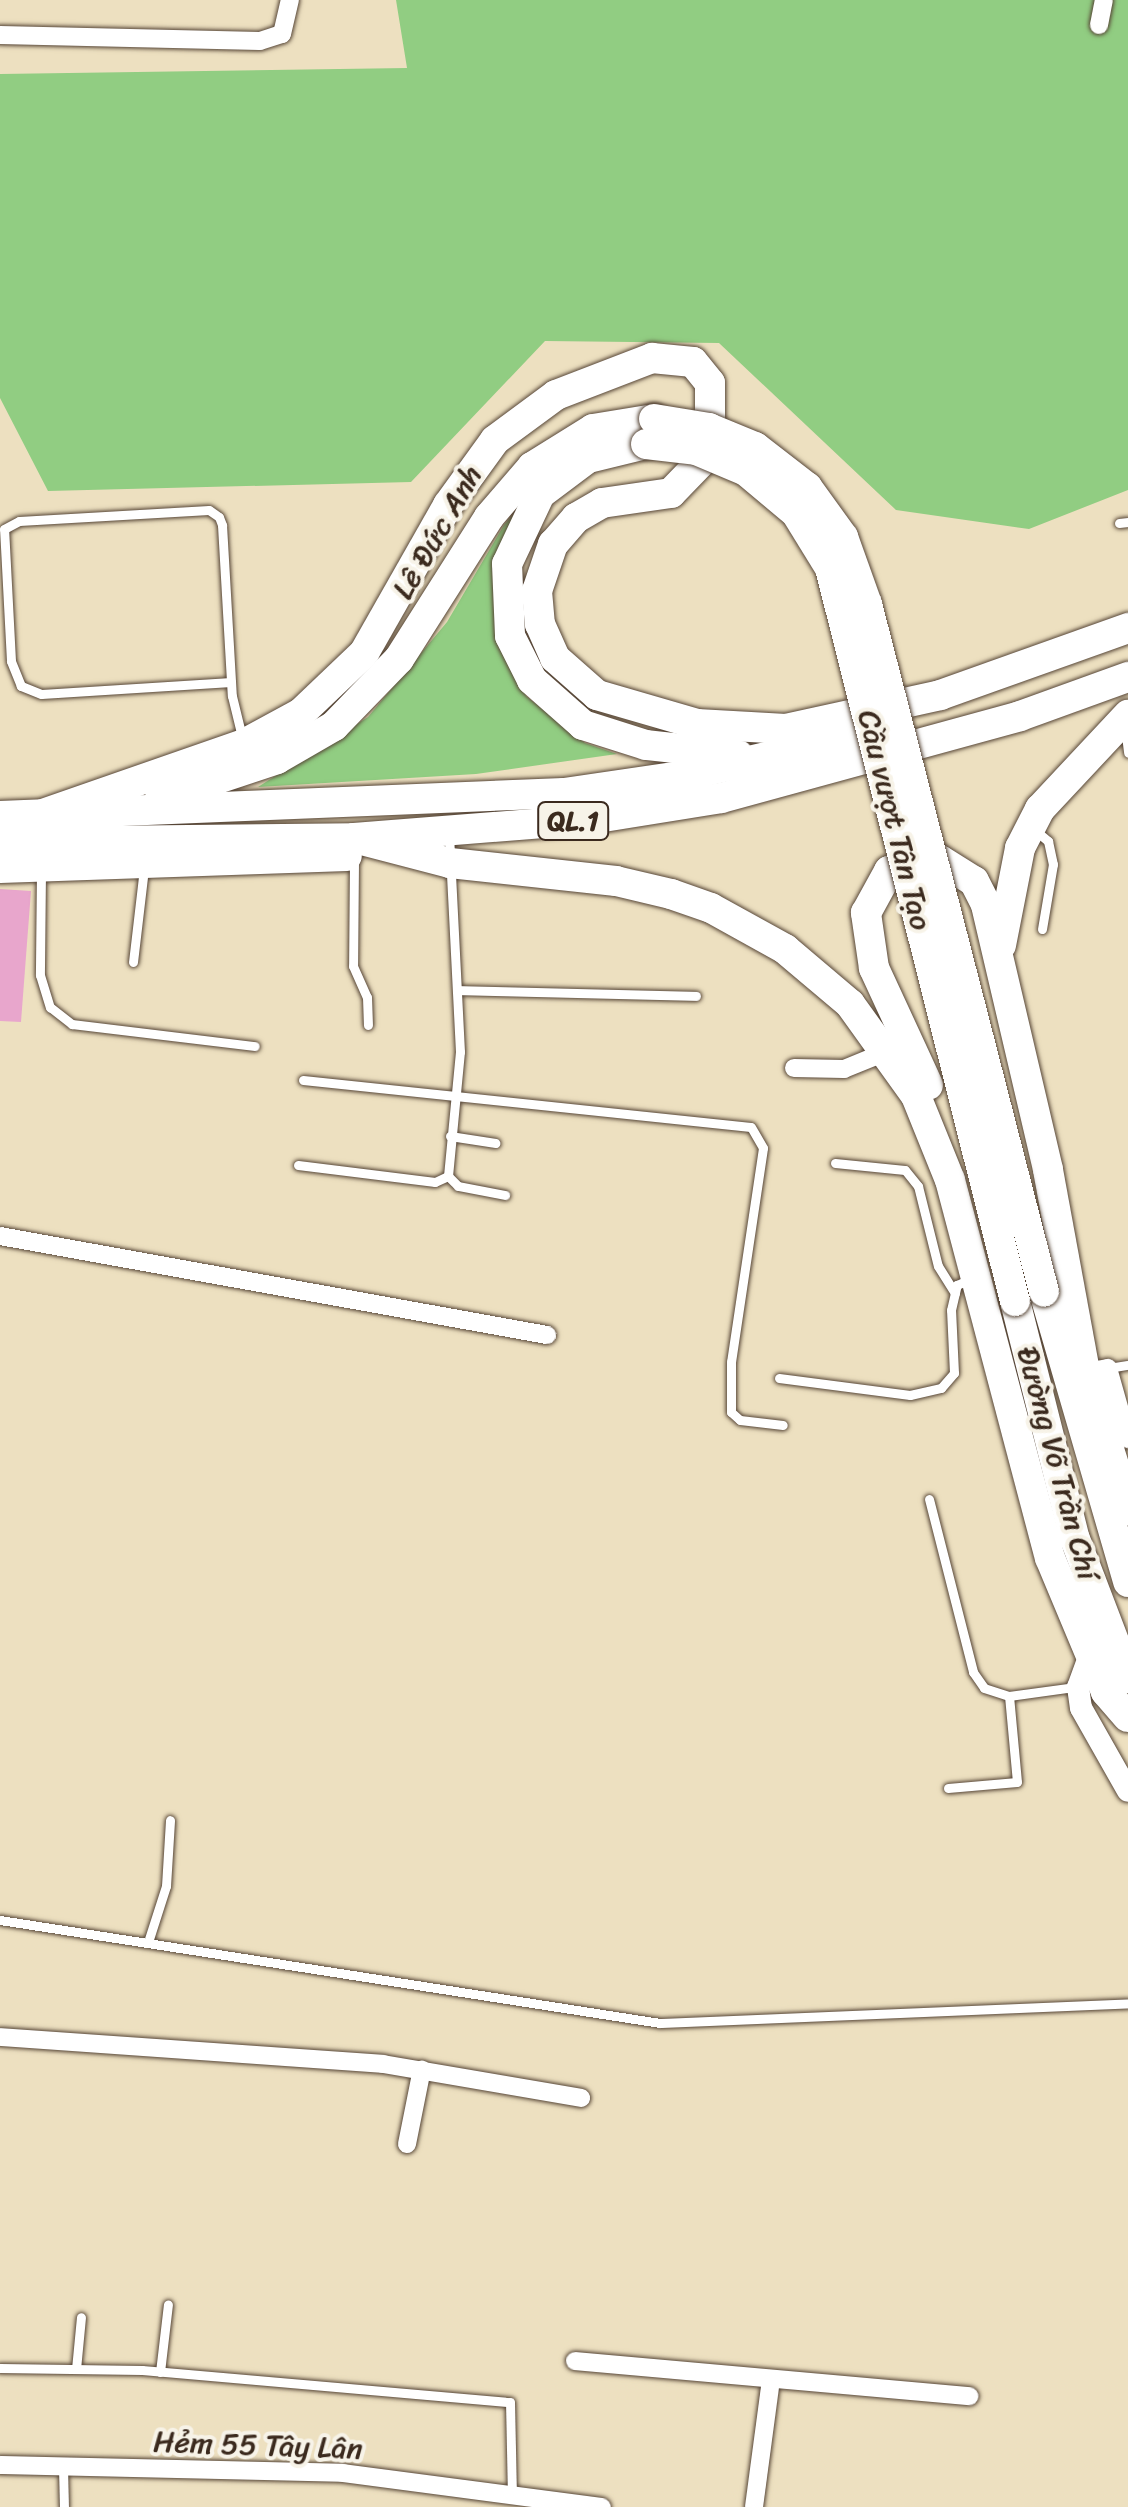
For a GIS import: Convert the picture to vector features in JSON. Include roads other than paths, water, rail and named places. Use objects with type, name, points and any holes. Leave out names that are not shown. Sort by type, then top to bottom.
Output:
[{"type":"highway","name":"Lê Đức Anh","points":[[15,813],[248,756],[352,667],[464,479],[509,427],[596,376],[652,358],[682,357],[703,370],[712,402],[693,475],[671,493],[587,510],[553,544],[540,574],[540,624],[555,658],[582,687],[620,706],[727,728],[786,730],[940,695],[1128,644]]},
{"type":"highway","name":"Đường Võ Trần Chí","points":[[650,431],[709,428],[755,447],[807,487],[843,537],[866,604],[1044,1292],[1128,1582]]},
{"type":"highway","points":[[123,809],[248,756],[316,739],[371,694],[489,517],[532,467],[592,429],[650,431]]},
{"type":"highway","points":[[650,431],[570,468],[530,508],[504,583],[516,651],[550,700],[604,734],[646,746],[770,757]]},
{"type":"highway","name":"Cầu vượt Tân Tạo","points":[[650,431],[746,471],[796,512],[830,568],[1015,1301]]},
{"type":"highway","name":"Lê Đức Anh","points":[[15,813],[482,800],[643,782],[770,757],[933,715],[1091,651],[1128,628]]},
{"type":"highway","points":[[516,651],[572,696],[620,706]]},
{"type":"highway","name":"QL.1","points":[[450,848],[720,798],[1020,716],[1128,677]]},
{"type":"highway","points":[[1000,958],[1013,877],[1030,826],[1060,783],[1127,711]]},
{"type":"highway","name":"QL.1","points":[[0,842],[450,848],[715,815],[1127,711]]},
{"type":"highway","points":[[335,848],[406,853],[450,848],[616,881],[712,908],[747,926],[820,976],[869,1027],[916,1096],[950,1180]]},
{"type":"highway","name":"QL.1","points":[[0,868],[145,866],[335,848]]},
{"type":"highway","points":[[1128,1510],[986,904],[974,881],[952,863],[900,866],[874,890],[866,913],[868,947],[927,1079],[950,1180],[965,1285],[1050,1558],[1089,1658],[1128,1716]]},
{"type":"highway","name":"Đường Võ Trần Chí","points":[[1015,1301],[1075,1539],[1128,1678]]},
{"type":"street","points":[[0,35],[260,42],[282,34],[290,0]]},
{"type":"street","points":[[1099,25],[1104,0]]},
{"type":"street","points":[[794,1068],[844,1068],[888,1051]]},
{"type":"street","points":[[0,1236],[547,1335]]},
{"type":"street","points":[[1096,1370],[1128,1439]]},
{"type":"street","points":[[1089,1658],[1078,1687],[1086,1721],[1128,1790]]},
{"type":"street","points":[[0,2036],[422,2069],[581,2098]]},
{"type":"street","points":[[408,2144],[422,2069]]},
{"type":"street","points":[[575,2361],[968,2396]]},
{"type":"street","points":[[754,2507],[771,2380]]},
{"type":"street","name":"Hẻm 55 Tây Lân","points":[[0,2466],[342,2472],[512,2502],[602,2507]]},
{"type":"lane","points":[[231,682],[41,694],[21,686],[10,661],[4,529],[19,521],[208,510],[222,525],[231,682],[248,756]]},
{"type":"lane","points":[[1127,711],[1128,753]]},
{"type":"lane","points":[[1030,826],[1048,841],[1053,864],[1042,929]]},
{"type":"lane","points":[[335,848],[354,966],[368,997],[368,1024]]},
{"type":"lane","points":[[450,848],[458,990],[448,1176],[458,1186],[506,1196]]},
{"type":"lane","points":[[133,962],[145,866]]},
{"type":"lane","points":[[41,868],[40,975],[50,1006],[72,1024],[254,1046]]},
{"type":"lane","points":[[458,990],[696,996]]},
{"type":"lane","points":[[303,1080],[454,1099],[752,1127],[763,1148],[732,1362],[731,1412],[740,1420],[783,1425]]},
{"type":"lane","points":[[450,1136],[495,1143]]},
{"type":"lane","points":[[779,1378],[910,1395],[940,1388],[954,1374],[965,1285],[938,1266],[918,1186],[905,1170],[835,1163]]},
{"type":"lane","points":[[298,1165],[435,1182],[448,1176]]},
{"type":"lane","points":[[1096,1370],[1128,1365]]},
{"type":"lane","points":[[929,1498],[973,1672],[984,1688],[1010,1696],[1078,1687]]},
{"type":"lane","points":[[948,1788],[1017,1782],[1010,1696]]},
{"type":"lane","points":[[149,1939],[166,1886],[170,1820]]},
{"type":"lane","points":[[0,1920],[149,1939],[660,2023],[1128,2002]]},
{"type":"lane","points":[[160,2372],[168,2304]]},
{"type":"lane","points":[[76,2369],[81,2317]]},
{"type":"lane","points":[[0,2368],[160,2372],[510,2402],[512,2502]]},
{"type":"lane","points":[[63,2467],[64,2507]]}]
